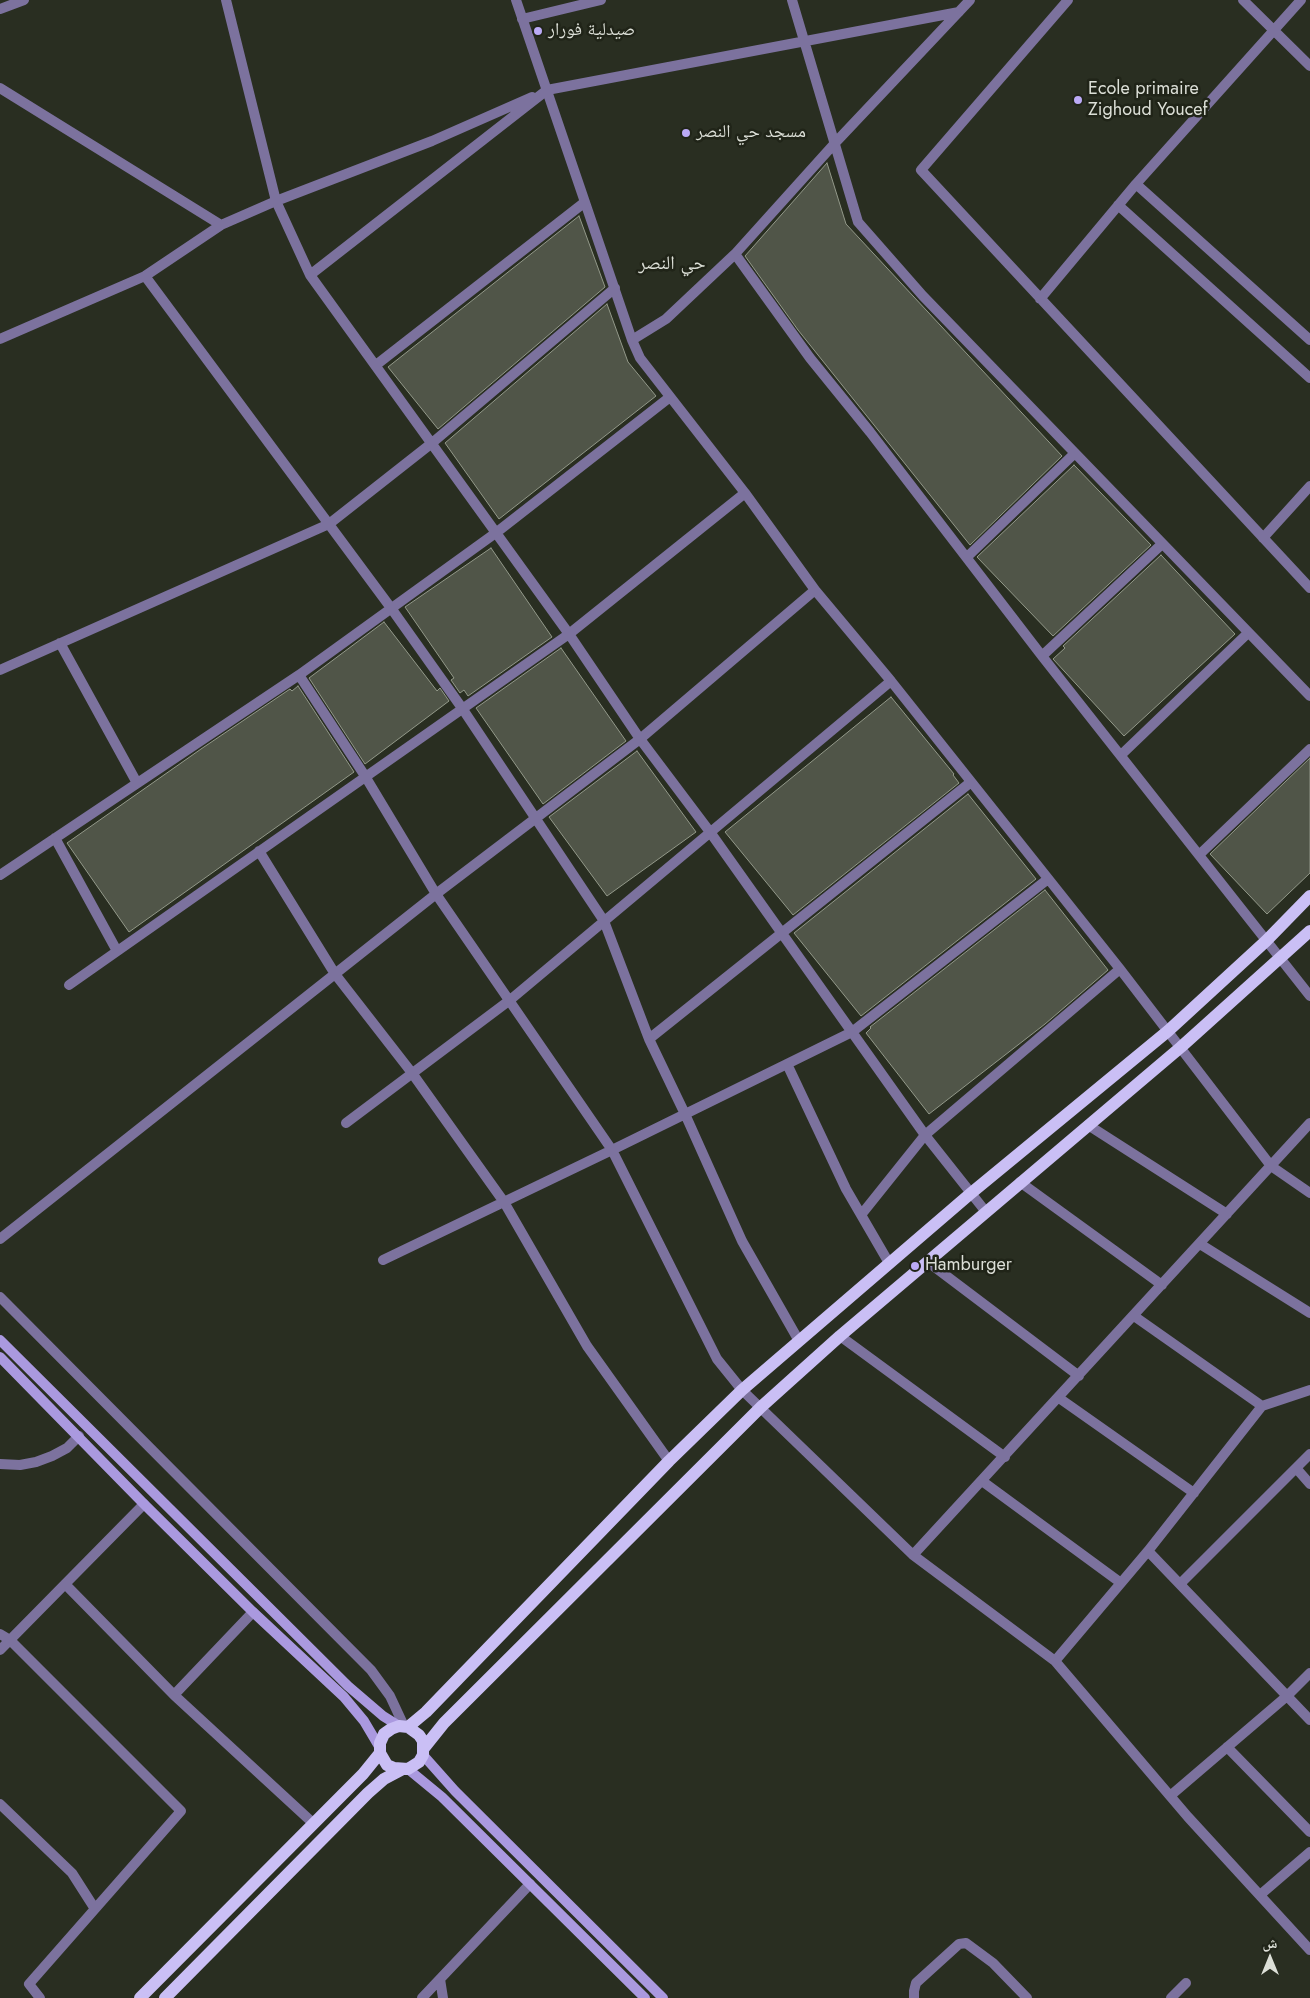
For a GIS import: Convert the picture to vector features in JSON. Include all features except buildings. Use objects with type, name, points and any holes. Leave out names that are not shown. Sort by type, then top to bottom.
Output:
[{"type":"main road","points":[[140,1998],[363,1774],[380,1750],[384,1734],[391,1729],[403,1726],[426,1712],[669,1461],[742,1390],[970,1194],[1168,1031],[1266,941],[1310,896]]},
{"type":"main road","points":[[165,1998],[368,1793],[384,1779],[419,1762],[423,1752],[444,1723],[761,1407],[840,1336],[1020,1182],[1181,1048],[1310,931]]},
{"type":"main road","points":[[505,1631],[521,1646]]},
{"type":"main road","points":[[403,1726],[419,1734],[423,1752]]},
{"type":"main road","points":[[380,1750],[387,1765],[404,1770]]},
{"type":"street","points":[[0,9],[24,0]]},
{"type":"street","points":[[226,0],[276,201],[310,275],[497,532],[640,739],[710,832],[925,1135],[986,1212]]},
{"type":"street","points":[[516,0],[632,340],[640,358],[745,493],[815,590],[891,681],[1120,969],[1271,1166],[1310,1193]]},
{"type":"street","points":[[522,19],[601,0]]},
{"type":"street","points":[[792,0],[858,222],[923,296],[1310,696]]},
{"type":"street","points":[[632,340],[666,320],[734,254],[835,143],[970,0]]},
{"type":"street","points":[[1068,0],[921,170],[1310,588]]},
{"type":"street","points":[[1244,0],[1310,66]]},
{"type":"street","points":[[1040,299],[1136,184],[1301,0]]},
{"type":"street","points":[[0,339],[145,276],[221,225],[276,201],[432,141],[547,90],[959,12]]},
{"type":"street","points":[[1,90],[221,225]]},
{"type":"street","points":[[310,275],[547,90]]},
{"type":"street","points":[[1136,184],[1310,340]]},
{"type":"street","points":[[376,365],[585,202]]},
{"type":"street","points":[[1118,205],[1310,378]]},
{"type":"street","points":[[734,254],[810,358],[1310,996]]},
{"type":"street","points":[[145,276],[391,608],[462,708],[604,921],[649,1039],[742,1241],[799,1341]]},
{"type":"street","points":[[0,670],[329,524],[432,443],[615,288]]},
{"type":"street","points":[[0,875],[299,675],[497,532],[670,397]]},
{"type":"street","points":[[968,558],[1075,453]]},
{"type":"street","points":[[1263,538],[1310,486]]},
{"type":"street","points":[[69,985],[569,634],[745,493]]},
{"type":"street","points":[[1042,656],[1162,544]]},
{"type":"street","points":[[0,1239],[436,894],[640,739],[815,590]]},
{"type":"street","points":[[1121,755],[1248,632]]},
{"type":"street","points":[[60,643],[137,783]]},
{"type":"street","points":[[299,675],[365,776],[436,894],[612,1150],[717,1360],[742,1390],[913,1555],[1055,1661],[1170,1796],[1310,1950]]},
{"type":"street","points":[[346,1123],[510,1000],[891,681]]},
{"type":"street","points":[[1200,854],[1310,749]]},
{"type":"street","points":[[649,1039],[783,934],[971,782]]},
{"type":"street","points":[[55,838],[117,951]]},
{"type":"street","points":[[259,851],[335,974],[412,1073],[504,1202],[587,1346],[669,1461]]},
{"type":"street","points":[[383,1260],[852,1032],[1048,879]]},
{"type":"street","points":[[861,1215],[925,1135],[1120,969]]},
{"type":"street","points":[[787,1064],[846,1189],[889,1263]]},
{"type":"street","points":[[913,1555],[1310,1123]]},
{"type":"street","points":[[1088,1125],[1227,1214]]},
{"type":"street","points":[[1020,1182],[1162,1285]]},
{"type":"street","points":[[1200,1244],[1310,1314]]},
{"type":"street","points":[[928,1262],[1079,1376]]},
{"type":"street","points":[[0,1297],[371,1670],[390,1696],[403,1726]]},
{"type":"street","points":[[1134,1316],[1262,1406]]},
{"type":"street","points":[[840,1336],[1005,1457]]},
{"type":"street","points":[[0,1340],[348,1686],[383,1716],[403,1726]]},
{"type":"street","points":[[0,1357],[144,1504],[253,1612],[355,1709],[380,1750]]},
{"type":"street","points":[[1055,1661],[1148,1551],[1262,1406],[1310,1390]]},
{"type":"street","points":[[1058,1398],[1194,1493]]},
{"type":"street","points":[[0,1464],[20,1465],[36,1462],[67,1448],[79,1436]]},
{"type":"street","points":[[1180,1584],[1310,1454]]},
{"type":"street","points":[[1296,1468],[1310,1484]]},
{"type":"street","points":[[982,1481],[1122,1583]]},
{"type":"street","points":[[0,1650],[144,1504]]},
{"type":"street","points":[[1148,1551],[1310,1720]]},
{"type":"street","points":[[65,1584],[174,1695],[314,1824]]},
{"type":"street","points":[[174,1695],[253,1612]]},
{"type":"street","points":[[0,1634],[10,1640],[181,1811],[28,1984],[40,1998]]},
{"type":"street","points":[[1170,1796],[1287,1696],[1310,1673]]},
{"type":"street","points":[[1227,1747],[1310,1832]]},
{"type":"street","points":[[423,1752],[454,1792],[664,1998]]},
{"type":"street","points":[[404,1770],[442,1797],[645,1998]]},
{"type":"street","points":[[0,1804],[72,1873],[95,1909]]},
{"type":"street","points":[[1260,1895],[1310,1852]]},
{"type":"street","points":[[422,1998],[530,1884]]},
{"type":"street","points":[[914,1998],[916,1983],[959,1944],[966,1943],[993,1963],[1027,1998]]},
{"type":"street","points":[[440,1979],[442,1998]]},
{"type":"street","points":[[1171,1998],[1186,1982]]},
{"type":"place","name":"صيدلية فورار","points":[[538,31]]},
{"type":"place","name":"Ecole primaire Zighoud Youcef","points":[[1078,100]]},
{"type":"place","name":"مسجد حي النصر","points":[[686,133]]},
{"type":"place","name":"Hamburger","points":[[915,1266]]},
{"type":"district","name":"حي النصر","points":[[672,264]]}]
